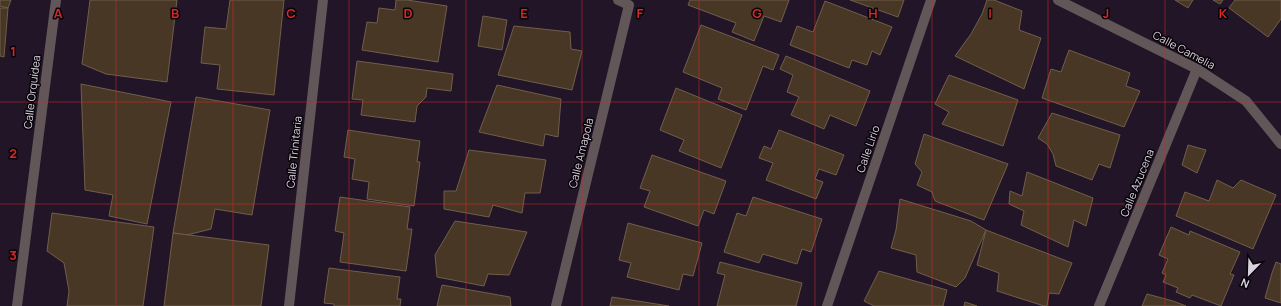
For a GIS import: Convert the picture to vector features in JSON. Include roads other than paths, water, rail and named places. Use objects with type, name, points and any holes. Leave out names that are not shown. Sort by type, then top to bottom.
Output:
[{"type":"street","name":"Calle Orquídea","points":[[17,306],[56,0]]},
{"type":"street","name":"Calle Trinitaria","points":[[288,306],[323,0]]},
{"type":"street","name":"Calle Amapola","points":[[556,306],[629,5],[618,0]]},
{"type":"street","name":"Calle Lirio","points":[[827,306],[931,0]]},
{"type":"street","name":"Calle Camelia","points":[[1058,0],[1197,69],[1246,101],[1281,144]]},
{"type":"street","name":"Calle Azucena","points":[[1099,306],[1197,69]]}]
